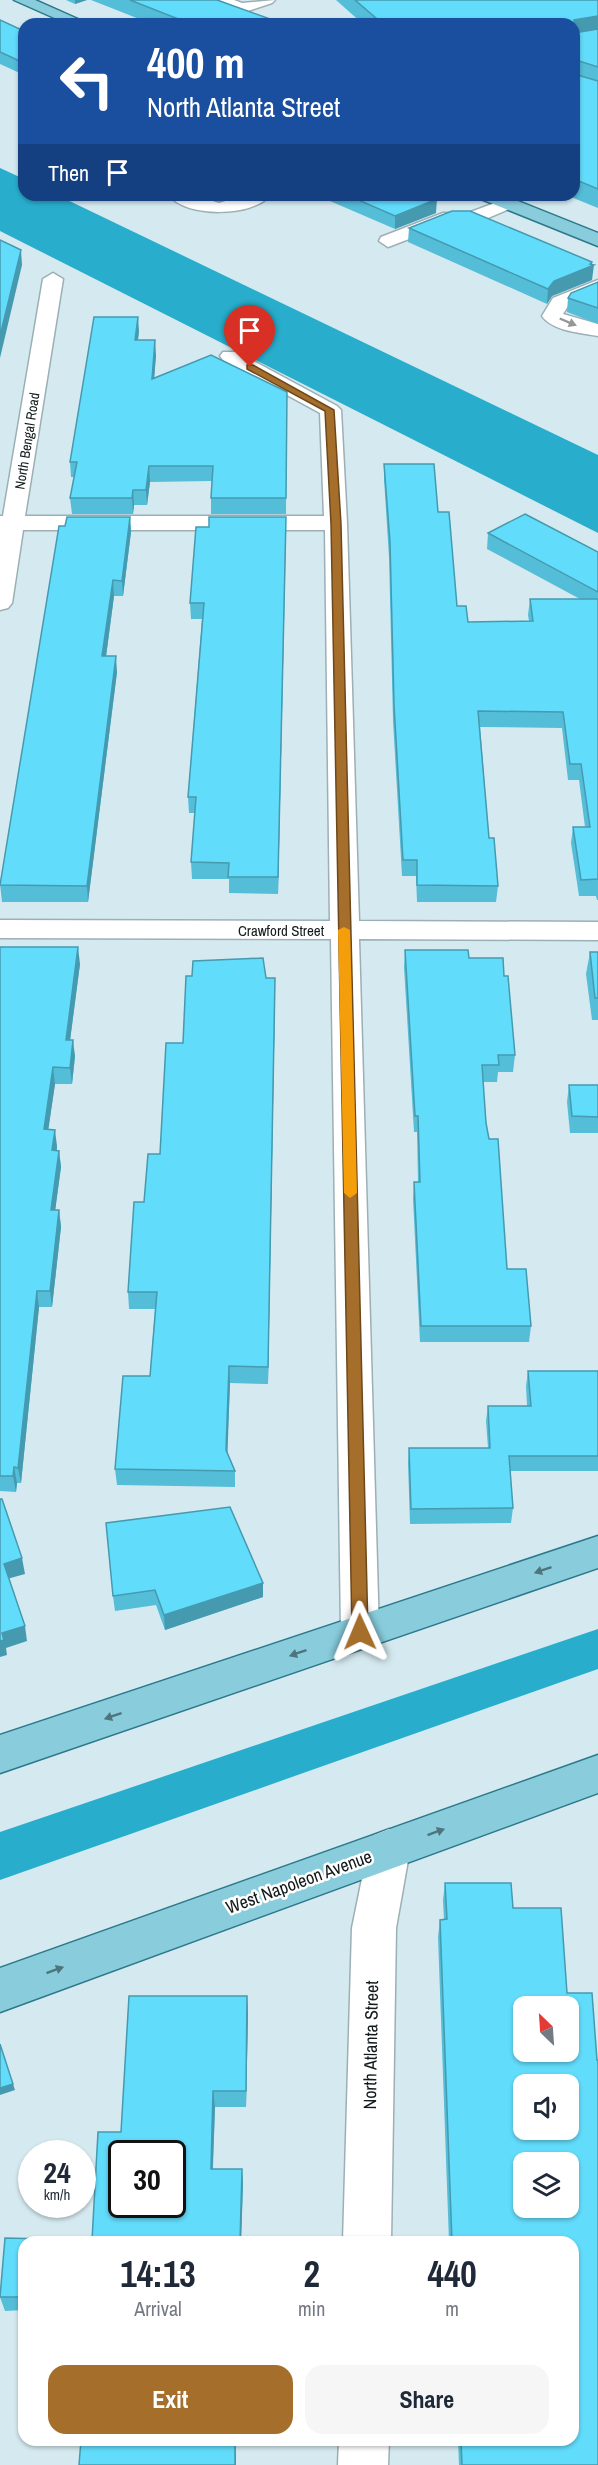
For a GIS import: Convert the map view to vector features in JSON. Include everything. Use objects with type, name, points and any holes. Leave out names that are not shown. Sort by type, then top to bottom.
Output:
[{"type":"main road","points":[[16,3],[40,18]]},
{"type":"main road","points":[[16,3],[62,18]]},
{"type":"main road","points":[[503,201],[598,240]]},
{"type":"main road","points":[[0,1754],[598,1552]]},
{"type":"main road","name":"West Napoleon Avenue","points":[[0,1990],[598,1774]]},
{"type":"street","points":[[220,0],[262,16]]},
{"type":"street","points":[[242,8],[267,0]]},
{"type":"street","points":[[192,201],[218,210],[243,201]]},
{"type":"street","points":[[388,241],[449,217],[470,219],[508,203]]},
{"type":"street","name":"North Bengal Road","points":[[0,603],[7,523],[53,279]]},
{"type":"street","points":[[598,286],[560,302],[552,316],[576,326],[598,330]]},
{"type":"street","points":[[230,356],[330,410],[336,524],[360,1632]]},
{"type":"street","points":[[7,523],[336,524]]},
{"type":"street","name":"Crawford Street","points":[[0,929],[344,932],[598,931]]},
{"type":"street","name":"North Atlanta Street","points":[[368,2236],[374,1928],[389,1849]]},
{"type":"street","points":[[363,2465],[364,2446]]},
{"type":"water","points":[[0,168],[18,176],[18,201],[69,201],[598,455],[598,533],[0,231]]},
{"type":"building","points":[[130,0],[217,0],[267,18],[176,18]]},
{"type":"building","points":[[355,0],[598,0],[598,16],[580,19],[376,18]]},
{"type":"building","points":[[0,20],[18,28],[18,60],[0,52]]},
{"type":"building","points":[[598,29],[598,67],[580,61],[580,32]]},
{"type":"building","points":[[580,76],[598,81],[598,189],[580,182]]},
{"type":"building","points":[[361,201],[432,201],[395,216]]},
{"type":"building","points":[[452,211],[470,211],[592,262],[590,264],[594,265],[554,281],[548,289],[409,228]]},
{"type":"building","points":[[0,240],[21,250],[0,336]]},
{"type":"building","points":[[598,282],[598,308],[568,298],[571,293]]},
{"type":"building","points":[[94,317],[138,317],[135,340],[155,340],[152,379],[211,355],[287,392],[286,498],[211,498],[213,466],[149,466],[146,490],[133,490],[132,498],[70,498],[77,462],[70,462]]},
{"type":"building","points":[[384,464],[434,464],[438,512],[449,512],[457,606],[466,606],[468,622],[533,621],[530,599],[598,599],[598,879],[581,880],[573,827],[590,827],[581,764],[570,764],[563,712],[478,711],[489,838],[494,838],[498,886],[417,885],[417,860],[403,860],[394,705],[390,542]]},
{"type":"building","points":[[525,514],[598,552],[598,592],[488,533]]},
{"type":"building","points":[[67,517],[130,517],[122,581],[113,580],[102,656],[116,656],[87,886],[0,885],[59,526],[65,526]]},
{"type":"building","points":[[209,517],[286,517],[278,877],[228,877],[229,863],[191,862],[196,797],[188,797],[204,603],[190,603],[196,527],[209,527]]},
{"type":"building","points":[[0,947],[78,947],[66,1040],[73,1040],[70,1068],[53,1067],[44,1129],[55,1130],[52,1150],[59,1151],[51,1210],[59,1210],[50,1291],[37,1291],[18,1468],[14,1467],[13,1476],[0,1476]]},
{"type":"building","points":[[405,950],[468,950],[469,958],[503,958],[504,976],[508,976],[515,1055],[498,1055],[499,1065],[482,1065],[486,1123],[489,1139],[498,1139],[507,1269],[526,1269],[531,1326],[421,1326],[414,1182],[420,1182],[418,1116],[415,1116]]},
{"type":"building","points":[[590,952],[598,952],[598,998],[595,998]]},
{"type":"building","points":[[263,958],[266,978],[275,978],[268,1367],[229,1366],[226,1450],[235,1471],[115,1469],[123,1376],[150,1376],[157,1292],[128,1292],[134,1202],[144,1202],[148,1154],[160,1154],[166,1043],[183,1043],[186,976],[192,976],[193,961]]},
{"type":"building","points":[[569,1085],[598,1085],[598,1117],[572,1116]]},
{"type":"building","points":[[528,1371],[598,1371],[598,1456],[509,1456],[513,1508],[411,1509],[409,1448],[490,1448],[488,1406],[531,1406]]},
{"type":"building","points":[[0,1499],[2,1499],[22,1558],[4,1564],[25,1626],[2,1633],[4,1640],[0,1641]]},
{"type":"building","points":[[230,1507],[263,1583],[164,1615],[155,1590],[113,1596],[106,1523]]},
{"type":"building","points":[[445,1883],[511,1883],[513,1908],[561,1908],[567,1993],[592,1993],[598,2060],[598,2465],[462,2465],[461,2446],[579,2446],[579,2236],[452,2236],[440,1920],[447,1919]]},
{"type":"building","points":[[129,1996],[247,1996],[246,2091],[213,2091],[211,2169],[242,2169],[240,2236],[92,2236],[93,2218],[96,2218],[98,2132],[121,2132]]},
{"type":"building","points":[[0,2044],[13,2084],[0,2088]]},
{"type":"building","points":[[5,2238],[18,2238],[18,2297],[0,2297]]},
{"type":"building","points":[[81,2446],[235,2446],[235,2465],[79,2465]]},
{"type":"waterway","points":[[0,1856],[598,1649]]},
{"type":"slow traffic","points":[[344,930],[350,1193]]},
{"type":"route","points":[[250,367],[330,410],[336,524],[360,1632]]}]
